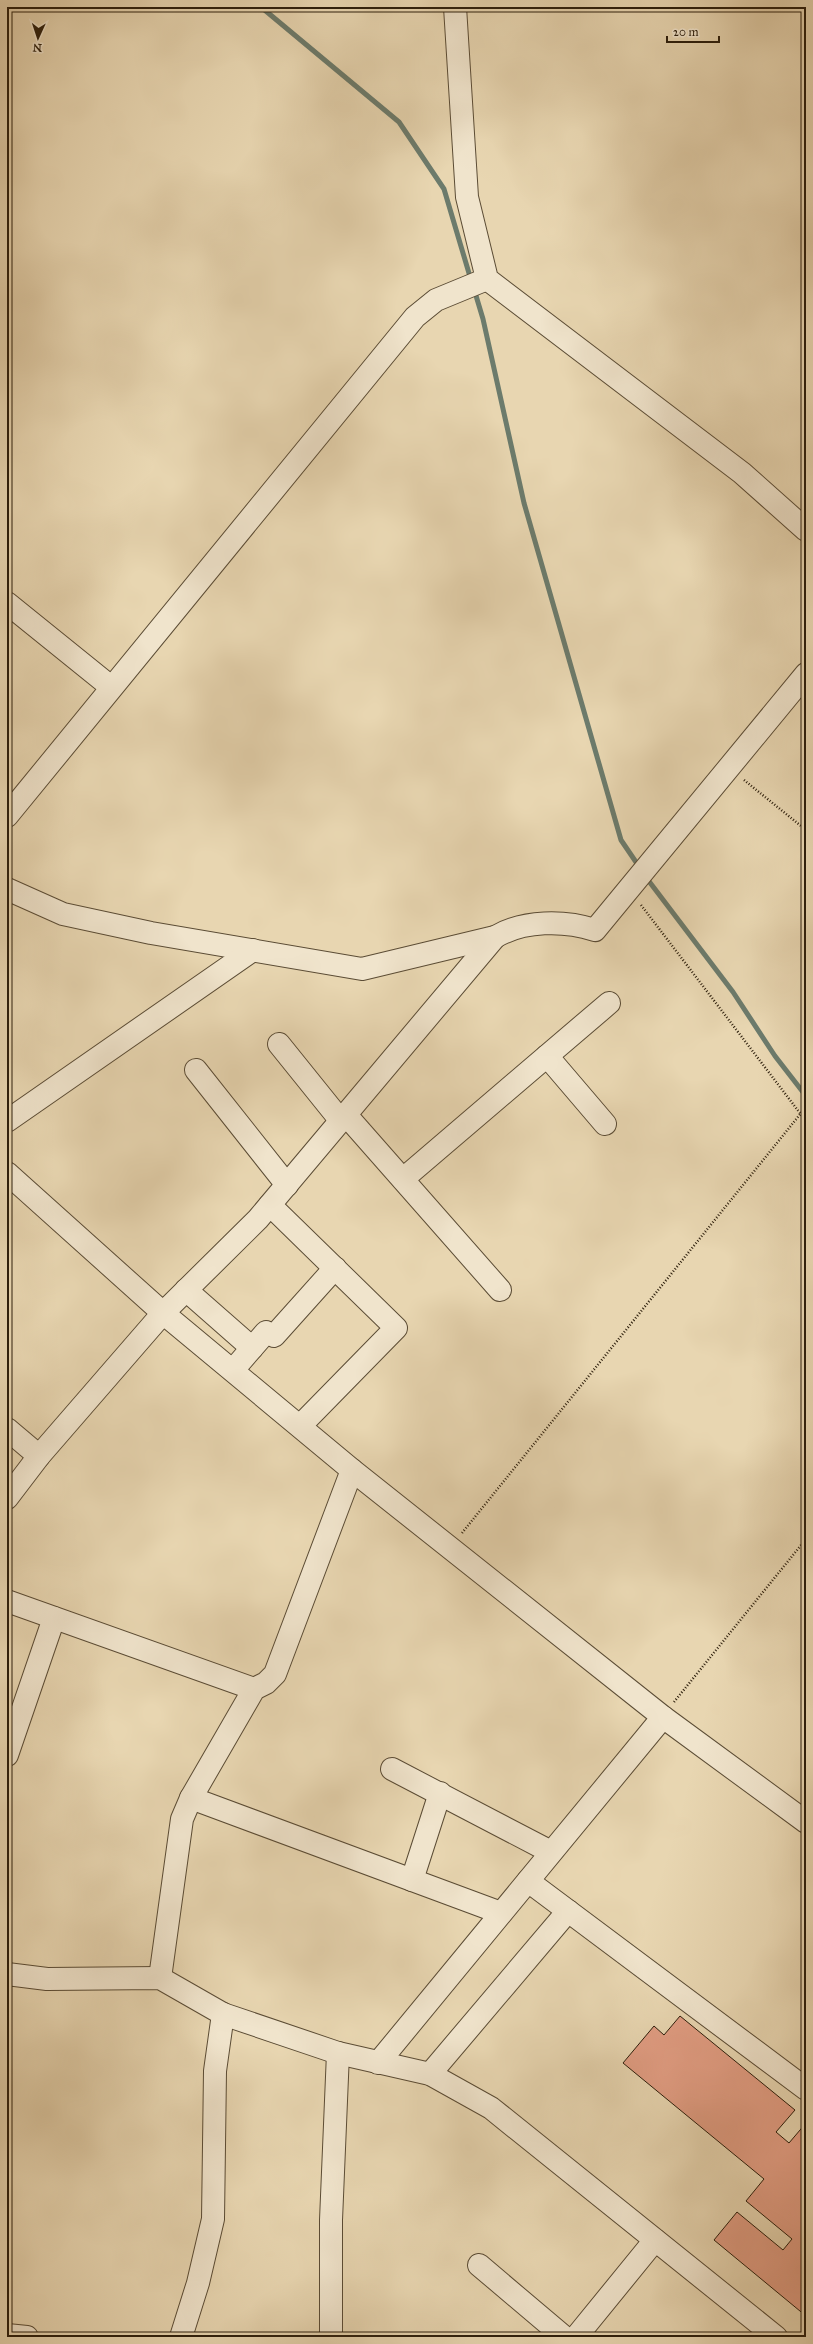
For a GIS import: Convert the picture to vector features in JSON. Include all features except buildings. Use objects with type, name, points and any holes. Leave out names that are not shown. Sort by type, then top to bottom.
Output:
[{"type":"street","points":[[455,7],[466,197],[477,283],[742,473],[806,530]]},
{"type":"street","points":[[7,816],[415,317],[436,300],[477,283]]},
{"type":"street","points":[[7,603],[111,687]]},
{"type":"street","points":[[7,1498],[39,1456],[163,1312],[270,1205],[495,937],[506,930],[534,924],[579,925],[596,930],[630,891],[647,867],[806,674]]},
{"type":"street","points":[[7,890],[63,914],[151,933],[362,969],[495,937]]},
{"type":"street","points":[[7,1121],[253,950]]},
{"type":"street","points":[[403,1179],[609,1003]]},
{"type":"street","points":[[279,1044],[344,1118],[403,1179],[500,1290]]},
{"type":"street","points":[[547,1056],[605,1124]]},
{"type":"street","points":[[196,1070],[287,1185]]},
{"type":"street","points":[[7,1173],[163,1312],[352,1470],[663,1717],[806,1822]]},
{"type":"street","points":[[270,1205],[396,1328],[300,1426]]},
{"type":"street","points":[[233,1370],[266,1332],[274,1336],[335,1268]]},
{"type":"street","points":[[186,1290],[252,1348]]},
{"type":"street","points":[[7,1429],[39,1456]]},
{"type":"street","points":[[160,1978],[182,1819],[191,1798],[254,1689],[266,1683],[275,1674],[352,1470]]},
{"type":"street","points":[[7,1601],[254,1689]]},
{"type":"street","points":[[7,1755],[54,1618]]},
{"type":"street","points":[[378,2063],[663,1717]]},
{"type":"street","points":[[392,1768],[551,1852]]},
{"type":"street","points":[[412,1880],[440,1794]]},
{"type":"street","points":[[191,1798],[501,1913]]},
{"type":"street","points":[[528,1880],[806,2089]]},
{"type":"street","points":[[430,2074],[568,1911]]},
{"type":"street","points":[[7,1974],[47,1979],[160,1978],[223,2014],[338,2053],[430,2074],[491,2108],[776,2337]]},
{"type":"street","points":[[181,2337],[198,2283],[213,2219],[215,2071],[223,2014]]},
{"type":"street","points":[[331,2337],[331,2220],[338,2053]]},
{"type":"street","points":[[576,2337],[655,2240]]},
{"type":"street","points":[[479,2265],[564,2337]]},
{"type":"street","points":[[7,2335],[27,2337]]},
{"type":"path","points":[[729,768],[806,830]]},
{"type":"path","points":[[630,891],[806,1121]]},
{"type":"path","points":[[450,1547],[806,1107]]},
{"type":"path","points":[[663,1717],[806,1539]]},
{"type":"waterway","points":[[261,7],[399,122],[444,189],[471,280]]},
{"type":"waterway","points":[[474,289],[483,319],[524,503],[621,840],[640,868]]},
{"type":"waterway","points":[[645,876],[733,992],[775,1056],[806,1096]]}]
